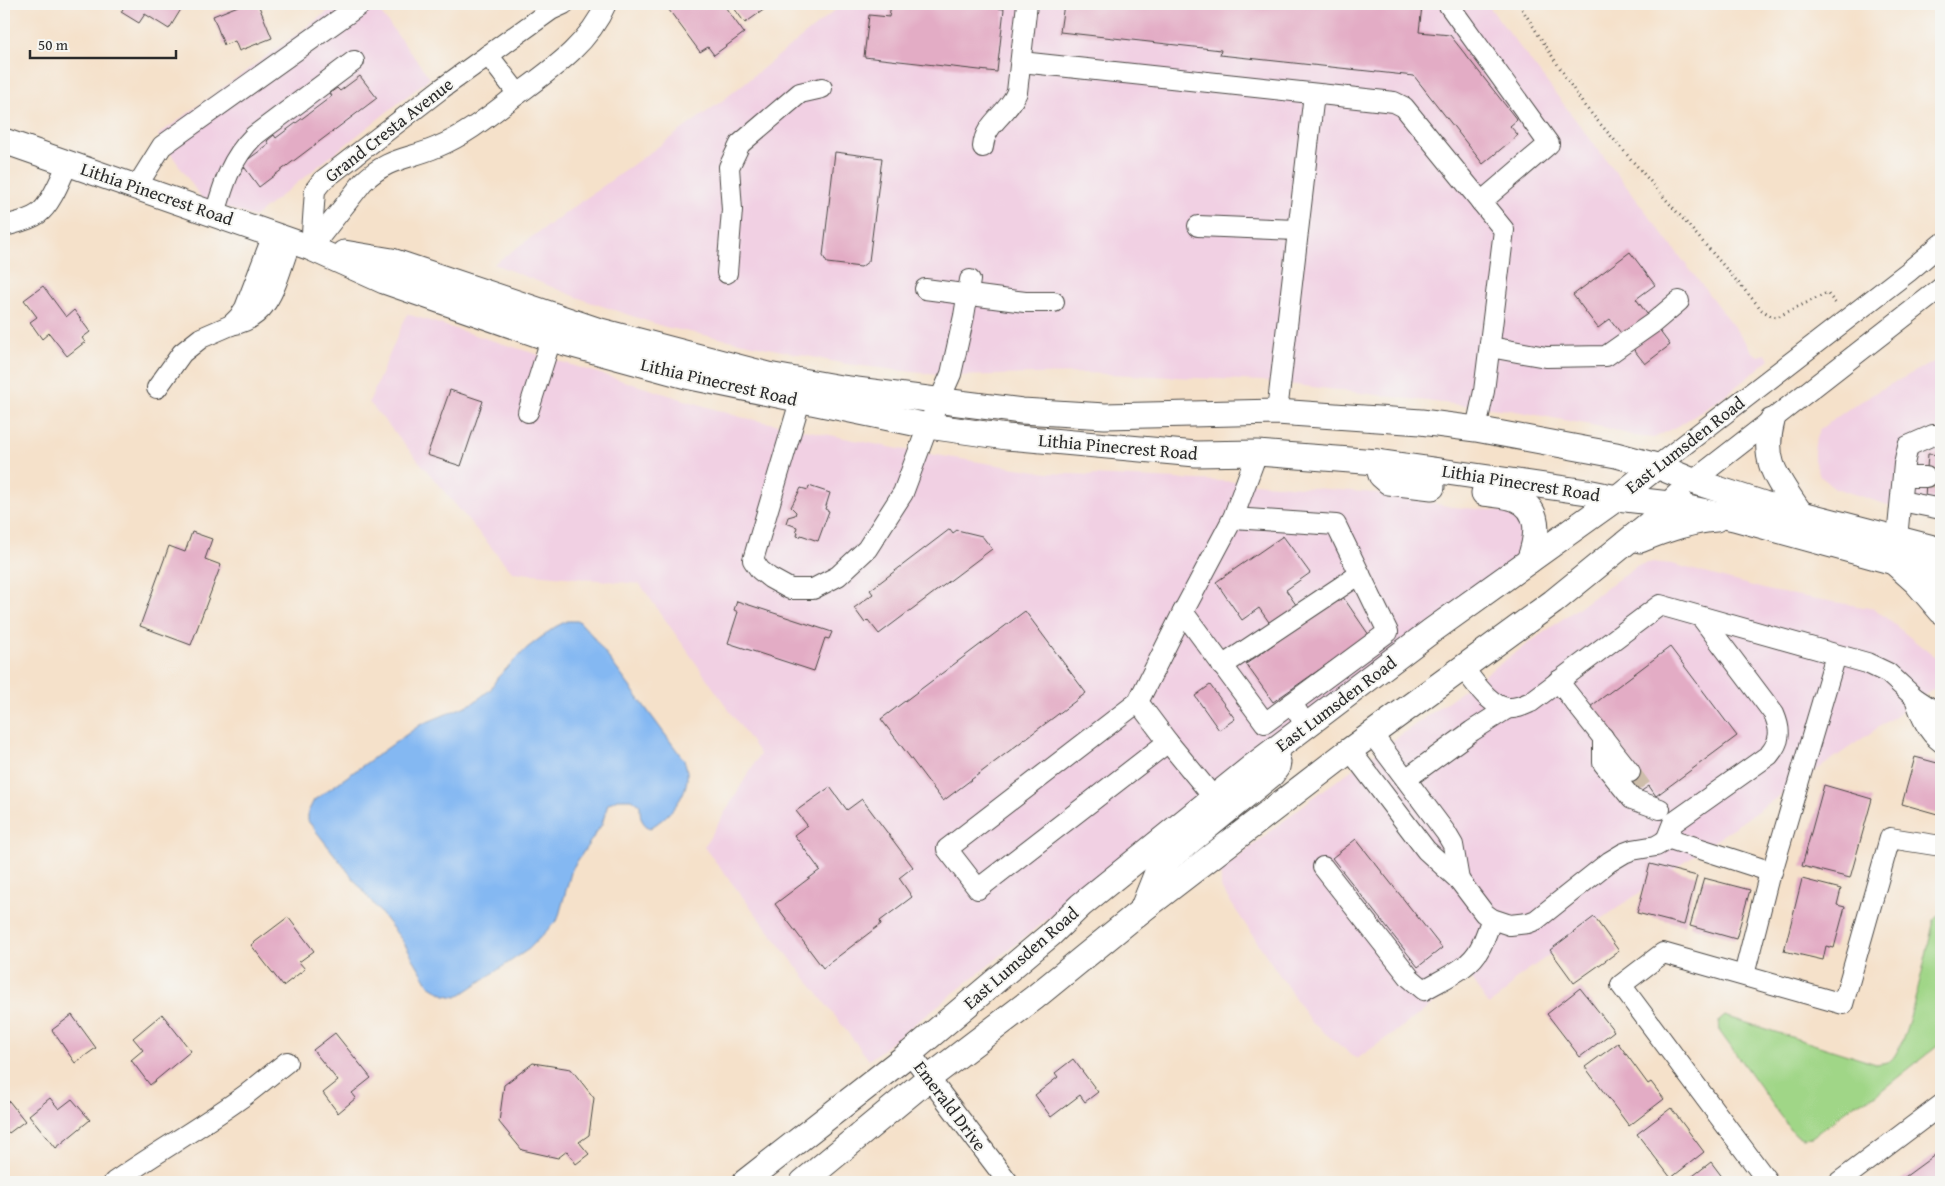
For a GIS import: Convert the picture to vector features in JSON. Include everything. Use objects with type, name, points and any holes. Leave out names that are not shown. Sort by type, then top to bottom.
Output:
[{"type":"main road","name":"Lithia Pinecrest Road","points":[[8,146],[68,163],[137,186],[292,241],[384,281],[551,339],[686,376],[800,401],[928,426],[1008,437],[1150,451],[1196,454],[1257,453],[1377,462],[1617,498],[1670,504],[1894,550],[1941,550]]},
{"type":"main road","name":"Lithia Pinecrest Road","points":[[292,241],[392,261],[597,330],[768,375],[841,388],[1022,411],[1105,416],[1277,412],[1402,421],[1476,430],[1616,454],[1657,466],[1693,481],[1764,504],[1800,513],[1894,550],[1941,575]]},
{"type":"main road","points":[[551,339],[562,328],[571,326],[597,330]]},
{"type":"main road","points":[[1772,420],[1769,432],[1771,467],[1800,513]]},
{"type":"main road","points":[[1377,462],[1381,475],[1389,482],[1481,492],[1515,498],[1527,506],[1534,515],[1536,526],[1535,544],[1529,561]]},
{"type":"main road","name":"East Lumsden Road","points":[[745,1182],[910,1053],[1050,935],[1081,905],[1271,752],[1617,498],[1657,466]]},
{"type":"main road","name":"East Lumsden Road","points":[[803,1182],[929,1078],[1034,998],[1142,910],[1350,750],[1538,614],[1649,524],[1693,481]]},
{"type":"main road","points":[[1623,546],[1663,530],[1710,520],[1734,518]]},
{"type":"main road","points":[[1894,550],[1904,570],[1941,611]]},
{"type":"main road","points":[[1142,910],[1158,870],[1168,859],[1272,774],[1278,762],[1271,752]]},
{"type":"street","points":[[137,186],[162,146],[361,4]]},
{"type":"street","name":"Grand Cresta Avenue","points":[[292,241],[315,190],[322,181],[488,55],[551,10],[564,4]]},
{"type":"street","name":"Grand Cresta Avenue","points":[[292,241],[389,162],[437,147],[470,130],[562,62],[575,50],[606,4]]},
{"type":"street","points":[[983,146],[985,132],[1014,100],[1021,62],[1027,4]]},
{"type":"street","points":[[1448,4],[1549,144],[1481,202]]},
{"type":"street","points":[[488,55],[518,94]]},
{"type":"street","points":[[215,214],[224,182],[241,149],[254,136],[354,61]]},
{"type":"street","points":[[1021,62],[1400,104],[1410,113],[1504,230],[1484,391],[1476,430]]},
{"type":"street","points":[[727,273],[732,210],[729,167],[740,144],[800,93],[822,88]]},
{"type":"street","points":[[1277,412],[1314,94]]},
{"type":"street","points":[[4,226],[32,218],[40,213],[47,204],[68,163]]},
{"type":"street","points":[[1198,226],[1298,230]]},
{"type":"street","points":[[157,388],[182,353],[201,338],[231,325],[240,317],[292,241]]},
{"type":"street","name":"East Lumsden Road","points":[[1657,466],[1908,272],[1941,244]]},
{"type":"street","points":[[800,401],[753,560],[760,570],[770,578],[790,589],[813,589],[838,576],[868,549],[903,493],[928,426],[940,402],[953,368],[968,287]]},
{"type":"street","points":[[925,289],[968,287],[1025,302],[1054,302]]},
{"type":"street","name":"East Lumsden Road","points":[[1693,481],[1941,289]]},
{"type":"street","points":[[1490,347],[1546,357],[1606,356],[1679,302]]},
{"type":"street","points":[[528,412],[551,339]]},
{"type":"street","points":[[1894,550],[1908,446],[1933,435],[1941,436]]},
{"type":"street","points":[[1168,742],[978,889],[947,848],[1138,702],[1233,518],[1257,453]]},
{"type":"street","points":[[1903,477],[1926,477]]},
{"type":"street","points":[[1901,501],[1941,509]]},
{"type":"street","points":[[1183,612],[1265,723],[1388,632],[1336,525],[1233,518]]},
{"type":"street","points":[[1222,666],[1360,574]]},
{"type":"street","points":[[1406,779],[1472,731],[1508,708],[1518,707],[1531,702],[1660,605],[1836,654],[1878,668],[1898,681],[1916,698],[1941,715]]},
{"type":"street","points":[[1350,750],[1426,850],[1459,880],[1478,906],[1492,919],[1510,925],[1536,920],[1616,858],[1632,850],[1656,846],[1667,823],[1769,755],[1779,741],[1780,732],[1774,714],[1701,617]]},
{"type":"street","points":[[1744,975],[1770,872],[1772,872],[1836,654]]},
{"type":"street","points":[[1463,668],[1491,700],[1508,708]]},
{"type":"street","points":[[1558,681],[1630,772]]},
{"type":"street","points":[[1916,698],[1919,711],[1927,728],[1941,742]]},
{"type":"street","points":[[1138,702],[1214,798]]},
{"type":"street","points":[[1292,703],[1306,726]]},
{"type":"street","points":[[1372,734],[1446,833],[1453,846],[1459,880]]},
{"type":"street","points":[[1603,737],[1603,763],[1632,799],[1667,823],[1770,872]]},
{"type":"street","points":[[1643,790],[1667,823]]},
{"type":"street","points":[[1768,1182],[1621,985],[1664,953],[1843,1004],[1890,838],[1941,846]]},
{"type":"street","points":[[1323,867],[1410,978],[1424,990],[1462,968],[1475,957],[1492,919]]},
{"type":"street","name":"Emerald Drive","points":[[910,1053],[1008,1182]]},
{"type":"street","points":[[114,1182],[150,1156],[248,1093],[287,1062]]},
{"type":"street","points":[[1839,1182],[1941,1105]]},
{"type":"path","points":[[1522,4],[1522,9],[1545,47],[1583,104],[1762,310],[1771,316],[1778,317],[1828,293],[1837,305]]},
{"type":"shaded area","points":[[338,4],[374,4],[430,78],[254,217],[202,199],[158,135]]},
{"type":"shaded area","points":[[843,4],[1487,4],[1753,352],[1758,356],[1766,354],[1770,359],[1727,394],[1683,423],[1654,438],[1634,436],[1607,428],[1510,410],[1263,381],[1085,373],[946,376],[846,364],[665,327],[587,301],[494,264],[722,101]]},
{"type":"shaded area","points":[[407,314],[740,417],[899,449],[1048,473],[1242,482],[1376,493],[1453,507],[1503,511],[1521,524],[1525,532],[1520,554],[1066,904],[869,1060],[704,847],[760,754],[640,584],[512,572],[369,402]]},
{"type":"shaded area","points":[[1941,358],[1941,522],[1835,488],[1820,476],[1814,460],[1814,452],[1816,438],[1820,429],[1878,391]]},
{"type":"shaded area","points":[[1653,562],[1672,564],[1771,591],[1875,609],[1932,655],[1941,659],[1941,684],[1515,979],[1506,992],[1489,1005],[1470,978],[1357,1059],[1311,1022],[1221,888],[1221,871],[1311,799],[1638,565]]},
{"type":"green space","points":[[1938,915],[1941,919],[1941,1043],[1877,1094],[1854,1105],[1812,1137],[1802,1138],[1794,1134],[1720,1032],[1719,1021],[1725,1016],[1876,1064],[1889,1061],[1897,1051],[1904,1036],[1934,920]]},
{"type":"water","points":[[567,621],[579,621],[591,634],[684,760],[687,770],[687,781],[680,800],[674,808],[650,828],[642,821],[640,805],[632,799],[617,799],[608,804],[602,824],[572,869],[558,919],[529,949],[457,997],[445,995],[429,985],[402,940],[308,821],[308,812],[314,800],[420,725],[473,703],[491,689],[497,678],[527,648],[555,627]]},
{"type":"building","points":[[126,4],[179,4],[183,6],[169,29],[145,14],[139,23],[121,12]]},
{"type":"building","points":[[237,4],[258,4],[272,38],[239,51],[235,41],[224,45],[213,16],[238,6]]},
{"type":"building","points":[[669,4],[723,4],[744,33],[714,55],[708,47],[700,52],[666,6]]},
{"type":"building","points":[[731,4],[772,4],[745,23]]},
{"type":"building","points":[[891,4],[957,4],[1004,9],[997,72],[864,57],[869,15],[889,17]]},
{"type":"building","points":[[1064,4],[1407,4],[1422,6],[1419,32],[1450,35],[1517,120],[1510,126],[1518,135],[1483,164],[1414,76],[1220,55],[1221,50],[1060,32]]},
{"type":"building","points":[[360,76],[377,98],[259,187],[242,164],[269,144],[267,141],[274,135],[276,138],[332,96],[330,93],[337,88],[340,91]]},
{"type":"building","points":[[835,152],[882,158],[869,261],[861,267],[827,263],[823,256]]},
{"type":"building","points":[[1630,252],[1655,285],[1636,299],[1670,345],[1645,364],[1610,319],[1598,328],[1573,295]]},
{"type":"building","points":[[43,286],[66,317],[74,310],[90,332],[82,338],[85,342],[67,356],[49,333],[42,339],[30,322],[37,317],[24,300]]},
{"type":"building","points":[[450,390],[483,401],[461,466],[427,455]]},
{"type":"building","points":[[1928,454],[1941,455],[1941,498],[1925,497]]},
{"type":"building","points":[[809,486],[830,493],[825,509],[829,511],[818,541],[801,535],[800,537],[797,536],[797,527],[786,523],[788,517],[795,515],[796,512],[791,507],[801,488],[808,490]]},
{"type":"building","points":[[950,529],[953,533],[957,530],[982,536],[992,549],[879,634],[868,620],[865,623],[854,608],[873,594],[870,590]]},
{"type":"building","points":[[192,532],[212,539],[205,559],[221,565],[191,645],[140,626],[169,546],[185,552]]},
{"type":"building","points":[[1283,536],[1310,573],[1286,590],[1307,621],[1343,597],[1369,635],[1273,702],[1246,664],[1281,639],[1259,608],[1242,620],[1216,582]]},
{"type":"building","points":[[737,601],[832,632],[829,639],[825,638],[814,671],[728,643],[738,612],[734,610]]},
{"type":"building","points":[[1025,611],[1086,693],[943,801],[881,719]]},
{"type":"building","points":[[1670,647],[1737,736],[1656,796],[1649,786],[1637,794],[1590,707]]},
{"type":"building","points":[[1210,685],[1235,719],[1219,730],[1195,696]]},
{"type":"building","points":[[1915,757],[1941,764],[1941,815],[1902,804]]},
{"type":"building","points":[[1824,785],[1872,799],[1850,878],[1802,866]]},
{"type":"building","points":[[830,787],[847,810],[862,799],[913,867],[899,878],[912,897],[880,921],[881,924],[823,968],[775,904],[820,870],[794,835],[807,825],[796,811]]},
{"type":"building","points":[[1356,839],[1442,948],[1418,967],[1332,858]]},
{"type":"building","points":[[1650,864],[1697,876],[1684,925],[1637,913]]},
{"type":"building","points":[[1704,878],[1750,890],[1736,939],[1690,926]]},
{"type":"building","points":[[1802,879],[1841,889],[1837,905],[1845,907],[1834,948],[1826,946],[1823,960],[1784,951]]},
{"type":"building","points":[[288,917],[314,951],[299,962],[305,969],[283,986],[251,945]]},
{"type":"building","points":[[1594,917],[1619,951],[1574,983],[1550,950]]},
{"type":"building","points":[[1580,988],[1614,1031],[1580,1057],[1547,1014]]},
{"type":"building","points":[[162,1014],[191,1051],[150,1085],[131,1060],[143,1050],[133,1038]]},
{"type":"building","points":[[72,1015],[96,1048],[75,1063],[52,1030]]},
{"type":"building","points":[[335,1033],[371,1078],[352,1093],[356,1098],[338,1113],[323,1093],[338,1081],[313,1050]]},
{"type":"building","points":[[1618,1043],[1648,1084],[1651,1082],[1664,1099],[1629,1126],[1585,1067]]},
{"type":"building","points":[[1073,1059],[1098,1092],[1085,1102],[1080,1095],[1051,1117],[1035,1095],[1058,1077],[1055,1073]]},
{"type":"building","points":[[533,1063],[571,1069],[594,1098],[589,1135],[579,1142],[589,1154],[576,1164],[567,1151],[558,1158],[522,1150],[499,1122],[504,1085]]},
{"type":"building","points":[[50,1098],[59,1109],[72,1099],[90,1120],[56,1148],[29,1115]]},
{"type":"building","points":[[9,1101],[25,1121],[9,1133],[4,1127],[4,1105]]},
{"type":"building","points":[[1671,1108],[1704,1152],[1671,1178],[1637,1134]]},
{"type":"building","points":[[1941,1147],[1941,1182],[1898,1182],[1939,1152],[1937,1150]]},
{"type":"building","points":[[1711,1162],[1726,1182],[1685,1182]]},
{"type":"tunnel","points":[[1926,477],[1941,478]]},
{"type":"tunnel","points":[[1630,772],[1643,790]]}]
